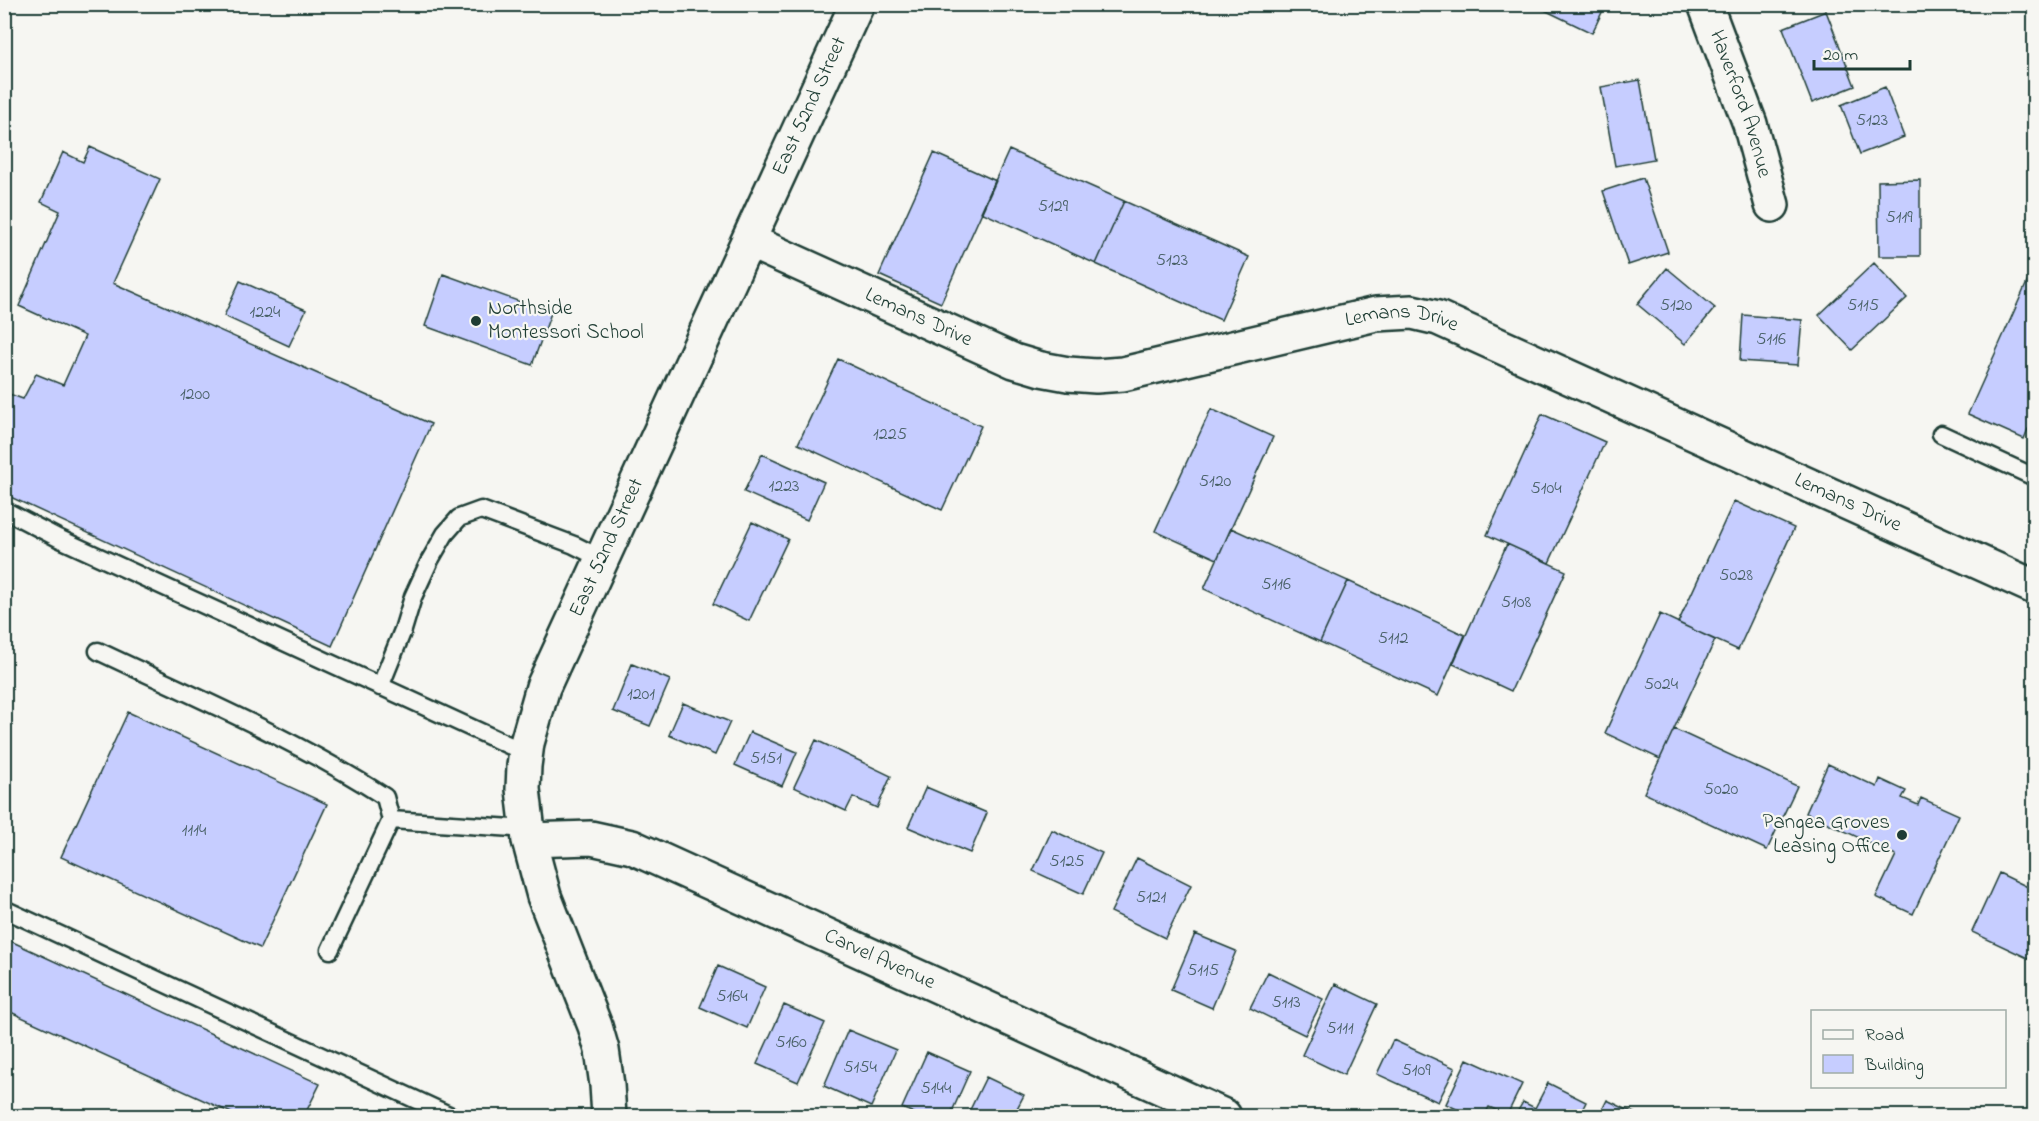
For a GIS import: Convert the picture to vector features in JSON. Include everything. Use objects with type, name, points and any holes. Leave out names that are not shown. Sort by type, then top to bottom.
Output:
[{"type":"street","name":"East 52nd Street","points":[[609,1116],[603,1061],[595,1026],[544,896],[529,835],[524,789],[526,753],[543,687],[857,4]]},
{"type":"street","name":"Haverford Avenue","points":[[1705,4],[1750,124],[1772,205]]},
{"type":"street","name":"Lemans Drive","points":[[748,242],[1014,361],[1041,369],[1083,376],[1138,372],[1376,314],[1412,312],[1438,318],[2034,587]]},
{"type":"street","name":"Carvel Avenue","points":[[529,835],[591,838],[632,847],[1224,1116]]},
{"type":"lane","points":[[1941,434],[2034,477]]},
{"type":"lane","points":[[4,510],[57,538],[526,753]]},
{"type":"lane","points":[[380,687],[403,630],[413,597],[440,543],[459,518],[482,510],[574,545],[602,559]]},
{"type":"lane","points":[[98,651],[283,739],[385,797],[391,820],[330,950]]},
{"type":"lane","points":[[391,820],[529,835]]},
{"type":"lane","points":[[4,909],[451,1116]]},
{"type":"building","points":[[1532,4],[1606,4],[1592,33]]},
{"type":"building","points":[[1826,11],[1855,86],[1812,103],[1783,28]]},
{"type":"building","points":[[1640,80],[1654,159],[1615,166],[1601,87]]},
{"type":"building","points":[[1885,87],[1904,137],[1860,154],[1841,105]]},
{"type":"building","points":[[90,147],[160,179],[113,283],[431,424],[332,646],[4,494],[4,392],[23,399],[36,374],[63,385],[85,336],[19,306],[60,211],[41,202],[63,152],[83,162]]},
{"type":"building","points":[[1009,150],[1124,201],[1096,264],[981,212]]},
{"type":"building","points":[[934,153],[996,181],[941,303],[879,275]]},
{"type":"building","points":[[1643,178],[1668,252],[1628,265],[1603,191]]},
{"type":"building","points":[[1920,180],[1920,256],[1879,256],[1878,181]]},
{"type":"building","points":[[1124,201],[1249,257],[1221,320],[1096,264]]},
{"type":"building","points":[[1874,263],[1907,298],[1852,350],[1819,315]]},
{"type":"building","points":[[1667,268],[1715,308],[1685,344],[1637,304]]},
{"type":"building","points":[[443,274],[551,313],[532,365],[425,326]]},
{"type":"building","points":[[2029,278],[2034,281],[2034,432],[2028,429],[2024,439],[1968,414]]},
{"type":"building","points":[[240,281],[306,310],[289,346],[224,316]]},
{"type":"building","points":[[1743,315],[1802,320],[1798,365],[1740,361]]},
{"type":"building","points":[[838,359],[981,426],[942,510],[798,444]]},
{"type":"building","points":[[1211,409],[1273,437],[1217,559],[1155,531]]},
{"type":"building","points":[[1542,414],[1605,442],[1549,563],[1487,535]]},
{"type":"building","points":[[762,454],[824,482],[807,520],[744,492]]},
{"type":"building","points":[[1734,501],[1794,528],[1738,650],[1678,623]]},
{"type":"building","points":[[752,522],[788,539],[749,621],[713,604]]},
{"type":"building","points":[[1231,528],[1348,581],[1320,642],[1204,589]]},
{"type":"building","points":[[1507,544],[1566,571],[1511,691],[1453,664]]},
{"type":"building","points":[[1348,581],[1465,635],[1438,696],[1320,642]]},
{"type":"building","points":[[1660,614],[1715,640],[1660,759],[1605,733]]},
{"type":"building","points":[[632,664],[670,680],[650,726],[613,711]]},
{"type":"building","points":[[683,703],[730,722],[715,755],[669,735]]},
{"type":"building","points":[[128,712],[327,804],[260,948],[61,857]]},
{"type":"building","points":[[1674,729],[1797,786],[1767,850],[1644,793]]},
{"type":"building","points":[[750,732],[797,752],[782,786],[735,765]]},
{"type":"building","points":[[816,740],[891,776],[877,808],[853,797],[846,811],[794,787]]},
{"type":"building","name":"Pangea Groves Leasing Office","points":[[1828,764],[1877,787],[1880,779],[1906,791],[1902,798],[1918,805],[1921,798],[1959,815],[1913,914],[1876,897],[1896,855],[1806,813]]},
{"type":"building","points":[[926,787],[987,813],[970,853],[908,827]]},
{"type":"building","points":[[1052,830],[1102,853],[1083,894],[1033,871]]},
{"type":"building","points":[[1137,858],[1191,885],[1165,938],[1111,912]]},
{"type":"building","points":[[1999,873],[2034,890],[2034,961],[1972,932]]},
{"type":"building","points":[[1195,934],[1236,951],[1212,1008],[1171,990]]},
{"type":"building","points":[[4,938],[320,1084],[304,1116],[238,1116],[4,1009]]},
{"type":"building","points":[[718,966],[765,987],[747,1028],[700,1007]]},
{"type":"building","points":[[1268,972],[1323,999],[1305,1035],[1250,1008]]},
{"type":"building","points":[[1335,984],[1377,1004],[1344,1075],[1302,1055]]},
{"type":"building","points":[[784,1005],[825,1023],[798,1082],[757,1064]]},
{"type":"building","points":[[848,1030],[896,1050],[871,1107],[824,1086]]},
{"type":"building","points":[[1393,1040],[1455,1068],[1438,1102],[1377,1074]]},
{"type":"building","points":[[927,1052],[970,1071],[950,1116],[921,1116],[902,1108]]},
{"type":"building","points":[[1467,1059],[1522,1084],[1507,1115],[1489,1107],[1484,1116],[1471,1116],[1446,1104]]},
{"type":"building","points":[[986,1077],[1024,1095],[1013,1116],[967,1116]]},
{"type":"building","points":[[1548,1083],[1586,1102],[1579,1116],[1515,1116],[1523,1102],[1535,1108]]},
{"type":"building","points":[[1607,1100],[1640,1116],[1599,1116]]},
{"type":"place","name":"Northside Montessori School","points":[[476,321]]},
{"type":"place","name":"Pangea Groves Leasing Office","points":[[1902,835]]}]
